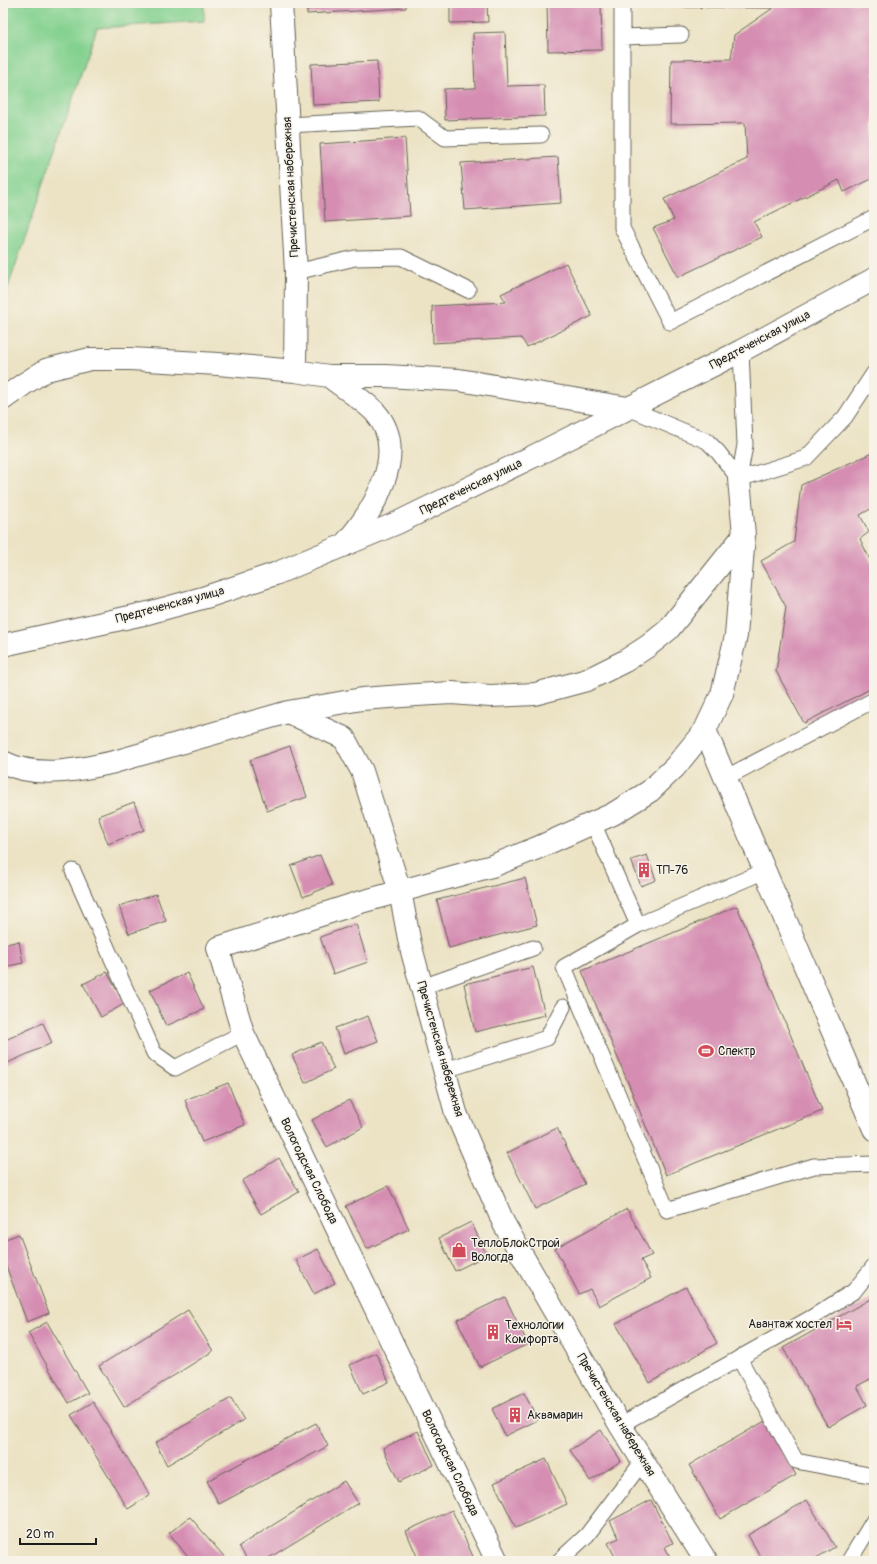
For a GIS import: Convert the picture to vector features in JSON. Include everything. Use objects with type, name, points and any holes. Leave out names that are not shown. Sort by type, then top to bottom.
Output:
[{"type":"street","name":"Пречистенская набережная","points":[[281,3],[296,272],[295,370]]},
{"type":"street","name":"Предтеченская улица","points":[[3,645],[148,613],[206,597],[275,574],[343,546],[436,505],[741,351],[874,279]]},
{"type":"street","points":[[3,399],[46,370],[90,359],[130,359],[295,370],[329,376],[385,376],[459,380],[628,408]]},
{"type":"street","points":[[329,376],[374,412],[381,421],[388,440],[389,464],[378,493],[356,532],[343,546]]},
{"type":"street","points":[[400,891],[492,866],[593,823],[613,814],[650,791],[676,767],[705,730],[722,694],[736,636],[744,535],[739,479]]},
{"type":"street","points":[[3,762],[25,770],[45,771],[86,768],[114,762],[288,712],[362,699],[416,694],[490,696],[535,694],[587,680],[624,661],[648,646],[668,630],[744,535]]},
{"type":"street","name":"Пречистенская набережная","points":[[288,712],[344,738],[362,771],[400,891],[410,944],[456,1113],[504,1224],[620,1424],[706,1561]]},
{"type":"street","points":[[705,730],[874,1129]]},
{"type":"street","name":"Вологодская Слобода","points":[[400,891],[218,948],[243,1033],[497,1561]]},
{"type":"lane","points":[[622,3],[622,228],[670,322],[874,218]]},
{"type":"lane","points":[[622,37],[681,35]]},
{"type":"lane","points":[[288,125],[418,118],[445,138],[541,135]]},
{"type":"lane","points":[[296,272],[355,258],[401,257],[468,290]]},
{"type":"lane","points":[[739,479],[745,445],[741,351]]},
{"type":"lane","points":[[739,479],[806,458],[845,418],[874,373]]},
{"type":"lane","points":[[628,408],[707,441],[718,452],[739,479]]},
{"type":"lane","points":[[725,778],[874,700]]},
{"type":"lane","points":[[593,823],[638,925]]},
{"type":"lane","points":[[73,871],[154,1053],[175,1068],[243,1033]]},
{"type":"lane","points":[[765,871],[638,925],[564,967],[667,1210],[814,1166],[874,1164]]},
{"type":"lane","points":[[422,987],[533,948]]},
{"type":"lane","points":[[445,1070],[547,1038],[563,1007]]},
{"type":"lane","points":[[620,1424],[810,1318],[854,1291],[874,1266]]},
{"type":"lane","points":[[739,1358],[796,1461],[874,1476]]},
{"type":"lane","points":[[558,1561],[587,1535],[643,1462]]},
{"type":"lane","points":[[849,1561],[874,1520]]},
{"type":"green space","points":[[6,3],[204,3],[204,21],[97,28],[3,302],[3,10]]},
{"type":"building","points":[[307,3],[406,3],[406,8],[307,14]]},
{"type":"building","points":[[450,3],[487,3],[488,22],[450,23]]},
{"type":"building","points":[[547,3],[601,3],[602,50],[548,51]]},
{"type":"building","points":[[672,3],[874,3],[874,178],[844,192],[839,180],[754,222],[762,237],[678,277],[653,228],[674,220],[664,199],[747,159],[745,123],[670,124],[671,60],[731,59],[734,35],[773,8],[672,7]]},
{"type":"building","points":[[505,32],[507,86],[544,85],[545,116],[445,120],[444,89],[475,88],[473,33]]},
{"type":"building","points":[[377,61],[379,102],[313,105],[311,64]]},
{"type":"building","points":[[405,138],[410,216],[325,222],[320,144]]},
{"type":"building","points":[[558,157],[561,203],[465,210],[461,163]]},
{"type":"building","points":[[566,263],[592,316],[527,347],[521,338],[433,343],[432,306],[506,302],[501,294]]},
{"type":"building","points":[[874,452],[874,507],[860,515],[869,532],[860,539],[874,568],[874,687],[804,723],[776,671],[786,607],[761,561],[794,542],[801,485]]},
{"type":"building","points":[[290,746],[307,797],[267,811],[250,760]]},
{"type":"building","points":[[134,802],[144,830],[108,844],[98,816]]},
{"type":"building","points":[[320,855],[332,885],[303,897],[291,866]]},
{"type":"building","name":"ТП-76","points":[[647,855],[656,880],[641,886],[631,860]]},
{"type":"building","points":[[525,878],[537,925],[449,948],[437,900]]},
{"type":"building","points":[[156,894],[166,921],[129,934],[119,906]]},
{"type":"building","name":"Спектр","points":[[737,906],[822,1111],[666,1175],[582,971]]},
{"type":"building","points":[[356,924],[368,962],[333,974],[320,937]]},
{"type":"building","points":[[19,941],[23,963],[3,967],[3,945]]},
{"type":"building","points":[[533,967],[545,1015],[475,1032],[464,984]]},
{"type":"building","points":[[107,972],[124,1004],[101,1017],[83,984]]},
{"type":"building","points":[[187,973],[204,1009],[166,1026],[150,990]]},
{"type":"building","points":[[368,1016],[378,1041],[344,1054],[335,1028]]},
{"type":"building","points":[[43,1023],[52,1043],[3,1065],[3,1041]]},
{"type":"building","points":[[321,1042],[334,1069],[305,1083],[292,1055]]},
{"type":"building","points":[[228,1083],[245,1125],[202,1142],[185,1100]]},
{"type":"building","points":[[349,1100],[363,1127],[327,1147],[312,1120]]},
{"type":"building","points":[[557,1128],[585,1184],[535,1209],[507,1153]]},
{"type":"building","points":[[279,1158],[299,1192],[261,1214],[242,1181]]},
{"type":"building","points":[[388,1186],[409,1229],[367,1249],[346,1206]]},
{"type":"building","points":[[627,1209],[652,1255],[641,1260],[651,1278],[599,1306],[590,1289],[579,1294],[555,1248]]},
{"type":"building","points":[[471,1222],[487,1255],[455,1271],[439,1238]]},
{"type":"building","points":[[19,1234],[49,1313],[27,1322],[3,1258],[3,1240]]},
{"type":"building","points":[[318,1249],[335,1283],[314,1294],[296,1260]]},
{"type":"building","points":[[686,1287],[717,1343],[650,1383],[616,1324]]},
{"type":"building","name":"Технологии Комфорта","points":[[505,1297],[528,1344],[480,1367],[457,1320]]},
{"type":"building","points":[[874,1297],[874,1377],[857,1386],[867,1405],[828,1427],[783,1348]]},
{"type":"building","points":[[188,1310],[213,1351],[124,1407],[99,1366]]},
{"type":"building","points":[[47,1322],[88,1393],[69,1403],[28,1333]]},
{"type":"building","points":[[376,1353],[389,1382],[363,1394],[350,1365]]},
{"type":"building","name":"Аквамарин","points":[[524,1393],[538,1420],[505,1436],[492,1409]]},
{"type":"building","points":[[231,1398],[244,1420],[167,1465],[155,1443]]},
{"type":"building","points":[[93,1402],[150,1495],[128,1509],[71,1415]]},
{"type":"building","points":[[765,1421],[796,1475],[720,1519],[689,1465]]},
{"type":"building","points":[[316,1423],[328,1446],[219,1504],[207,1481]]},
{"type":"building","points":[[601,1430],[621,1461],[590,1481],[570,1450]]},
{"type":"building","points":[[418,1431],[434,1465],[399,1482],[383,1448]]},
{"type":"building","points":[[546,1459],[567,1504],[516,1528],[494,1483]]},
{"type":"building","points":[[344,1481],[358,1503],[264,1561],[248,1561],[239,1546]]},
{"type":"building","points":[[651,1500],[673,1543],[665,1547],[672,1561],[617,1561],[608,1543],[619,1538],[610,1521]]},
{"type":"building","points":[[807,1500],[835,1547],[811,1561],[763,1561],[748,1535]]},
{"type":"building","points":[[452,1510],[475,1561],[419,1561],[406,1531]]},
{"type":"building","points":[[190,1517],[228,1561],[191,1561],[169,1533]]},
{"type":"place","name":"ТП-76","points":[[644,870]]},
{"type":"place","name":"Спектр","points":[[706,1051]]},
{"type":"place","name":"ТеплоБлокСтрой Вологда","points":[[459,1250]]},
{"type":"place","name":"Авантаж хостел","points":[[844,1324]]},
{"type":"place","name":"Технологии Комфорта","points":[[493,1332]]},
{"type":"place","name":"Аквамарин","points":[[515,1415]]}]
